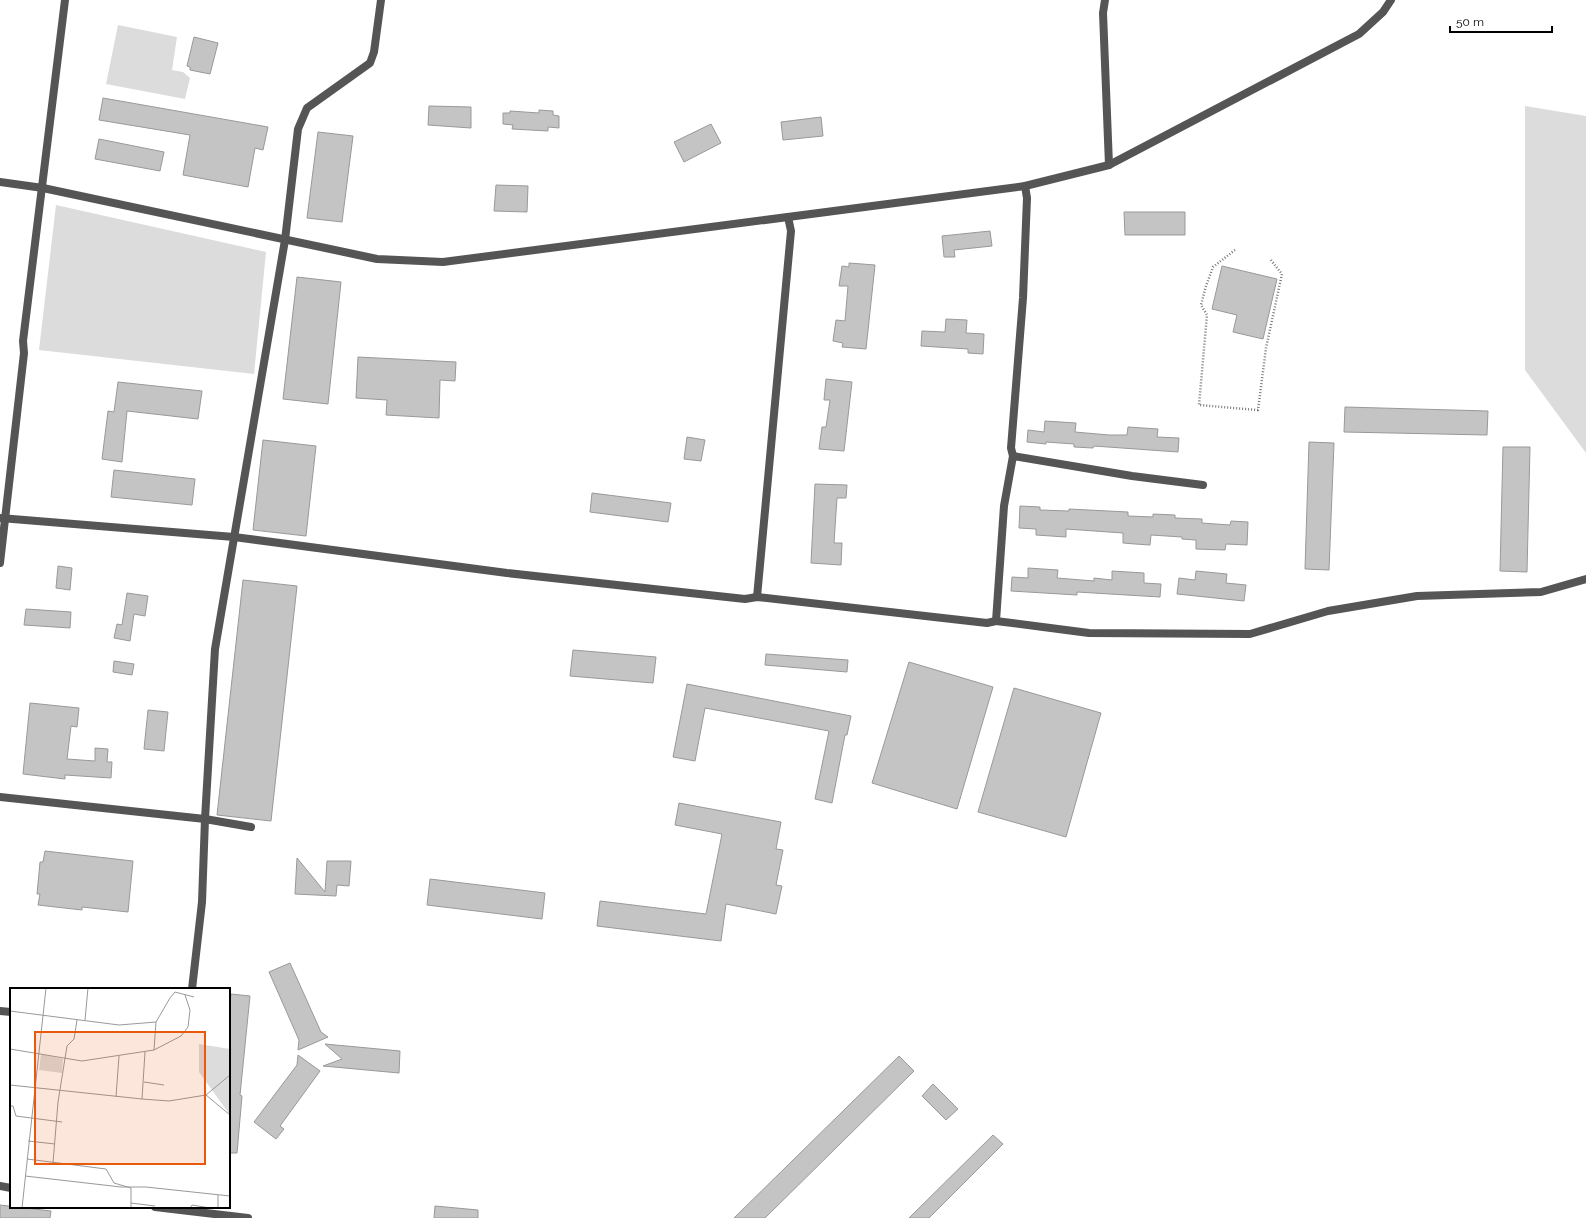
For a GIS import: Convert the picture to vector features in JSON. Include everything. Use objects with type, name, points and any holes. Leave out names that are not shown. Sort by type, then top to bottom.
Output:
[{"type":"street","points":[[0,563],[2,518],[24,353],[23,341],[66,0]]},
{"type":"street","points":[[192,988],[202,902],[205,819],[215,649],[285,240],[298,129],[307,108],[370,63],[374,52],[382,0]]},
{"type":"street","points":[[1105,0],[1103,13],[1108,164]]},
{"type":"street","points":[[0,182],[43,188],[377,259],[443,262],[788,217],[1024,186],[1108,164],[1359,34],[1383,12],[1391,0]]},
{"type":"street","points":[[996,621],[1004,506],[1013,456],[1011,448],[1023,298],[1026,198],[1024,186]]},
{"type":"street","points":[[757,597],[791,231],[788,217]]},
{"type":"street","points":[[1013,456],[1132,476],[1203,485]]},
{"type":"street","points":[[2,518],[234,537],[507,573],[745,599],[757,597],[988,624],[996,621],[1089,633],[1250,634],[1328,611],[1402,598],[1417,596],[1541,592],[1586,579]]},
{"type":"street","points":[[0,798],[205,819],[251,828]]},
{"type":"street","points":[[0,1011],[10,1012]]},
{"type":"street","points":[[0,1186],[10,1188]]},
{"type":"street","points":[[169,1208],[248,1218]]},
{"type":"path","points":[[1235,250],[1213,267],[1201,305],[1207,315],[1199,405],[1258,410],[1266,348],[1282,274],[1270,259]]},
{"type":"shaded area","points":[[118,25],[177,37],[172,70],[183,72],[190,78],[185,99],[106,84]]},
{"type":"shaded area","points":[[1525,106],[1586,116],[1586,453],[1525,370]]},
{"type":"shaded area","points":[[56,205],[266,252],[254,374],[39,350]]},
{"type":"building","points":[[194,37],[218,43],[210,74],[190,70],[190,67],[187,66]]},
{"type":"building","points":[[103,98],[268,127],[263,150],[255,148],[248,187],[183,175],[190,135],[99,120]]},
{"type":"building","points":[[429,106],[471,107],[471,128],[428,125]]},
{"type":"building","points":[[539,110],[553,111],[553,115],[559,116],[559,128],[548,127],[548,131],[512,129],[513,125],[503,124],[503,113],[510,113],[510,111],[539,113]]},
{"type":"building","points":[[821,117],[823,136],[783,140],[781,122]]},
{"type":"building","points":[[711,124],[721,143],[684,162],[674,142]]},
{"type":"building","points":[[318,132],[353,136],[342,222],[307,218]]},
{"type":"building","points":[[99,139],[164,152],[160,171],[95,159]]},
{"type":"building","points":[[496,185],[528,186],[527,212],[494,211]]},
{"type":"building","points":[[1124,212],[1185,212],[1185,235],[1125,235]]},
{"type":"building","points":[[990,231],[992,246],[954,250],[955,257],[944,257],[942,236]]},
{"type":"building","points":[[849,263],[875,265],[866,349],[842,347],[843,343],[833,341],[836,320],[845,321],[848,286],[839,286],[842,266],[849,267]]},
{"type":"building","points":[[1222,266],[1277,279],[1263,339],[1233,332],[1237,315],[1212,309]]},
{"type":"building","points":[[297,277],[341,282],[328,404],[283,399]]},
{"type":"building","points":[[946,319],[967,320],[966,333],[984,334],[983,354],[968,353],[968,349],[921,346],[922,331],[945,332]]},
{"type":"building","points":[[358,357],[456,362],[455,381],[440,380],[439,418],[386,415],[387,400],[356,398]]},
{"type":"building","points":[[826,379],[852,382],[844,451],[819,449],[822,427],[826,427],[830,400],[824,400]]},
{"type":"building","points":[[118,382],[202,391],[198,419],[127,411],[122,462],[102,459],[108,411],[114,412]]},
{"type":"building","points":[[1345,407],[1488,411],[1487,435],[1344,432]]},
{"type":"building","points":[[1045,421],[1076,423],[1075,432],[1109,435],[1127,435],[1128,427],[1158,429],[1157,437],[1179,438],[1178,452],[1094,446],[1093,448],[1074,447],[1074,444],[1027,442],[1028,430],[1044,432]]},
{"type":"building","points":[[687,437],[705,440],[701,461],[684,459]]},
{"type":"building","points":[[263,440],[316,446],[306,536],[253,530]]},
{"type":"building","points":[[1309,442],[1334,443],[1329,570],[1305,569]]},
{"type":"building","points":[[1503,447],[1530,447],[1527,572],[1500,571]]},
{"type":"building","points":[[114,470],[195,479],[192,505],[111,497]]},
{"type":"building","points":[[815,484],[847,485],[846,498],[837,498],[834,543],[842,543],[841,565],[811,563]]},
{"type":"building","points":[[592,493],[671,503],[668,522],[590,512]]},
{"type":"building","points":[[1020,506],[1040,507],[1040,510],[1069,511],[1069,509],[1128,512],[1128,516],[1153,517],[1153,514],[1175,515],[1175,518],[1202,519],[1202,523],[1230,525],[1231,521],[1248,522],[1247,545],[1226,544],[1225,550],[1196,549],[1196,540],[1182,539],[1182,537],[1151,535],[1150,545],[1123,543],[1123,533],[1066,529],[1066,537],[1036,535],[1036,529],[1019,528]]},
{"type":"building","points":[[58,566],[72,568],[70,590],[56,588]]},
{"type":"building","points":[[1028,568],[1058,570],[1057,578],[1094,581],[1094,578],[1112,580],[1112,571],[1144,573],[1144,583],[1161,584],[1160,597],[1077,592],[1077,595],[1011,591],[1012,577],[1028,578]]},
{"type":"building","points":[[1196,571],[1227,574],[1226,583],[1246,585],[1244,601],[1177,594],[1179,578],[1195,580]]},
{"type":"building","points":[[243,580],[297,586],[271,821],[217,815]]},
{"type":"building","points":[[127,593],[148,596],[145,616],[134,614],[130,641],[114,638],[117,624],[122,625]]},
{"type":"building","points":[[26,609],[71,612],[70,628],[24,625]]},
{"type":"building","points":[[573,650],[656,657],[653,683],[570,676]]},
{"type":"building","points":[[766,654],[848,660],[847,672],[765,665]]},
{"type":"building","points":[[114,661],[134,664],[132,675],[113,672]]},
{"type":"building","points":[[909,662],[993,687],[957,809],[872,783]]},
{"type":"building","points":[[687,684],[851,716],[847,735],[845,735],[832,803],[815,799],[829,731],[705,708],[695,761],[673,757]]},
{"type":"building","points":[[1014,688],[1101,713],[1066,837],[978,812]]},
{"type":"building","points":[[30,703],[79,708],[77,727],[71,726],[67,759],[95,761],[95,748],[108,749],[107,762],[112,762],[111,778],[65,775],[65,779],[23,774]]},
{"type":"building","points":[[148,710],[168,712],[164,751],[144,749]]},
{"type":"building","points":[[679,803],[781,822],[776,849],[783,850],[776,885],[782,886],[776,914],[726,904],[721,941],[597,926],[600,901],[706,914],[722,834],[675,825]]},
{"type":"building","points":[[45,851],[133,861],[128,912],[82,907],[82,910],[38,905],[40,894],[37,894],[40,862],[43,862]]},
{"type":"building","points":[[297,858],[325,892],[327,861],[351,861],[349,886],[337,885],[336,896],[295,894]]},
{"type":"building","points":[[430,879],[545,893],[542,919],[427,905]]},
{"type":"building","points":[[290,963],[321,1032],[328,1037],[298,1050],[299,1040],[269,972]]},
{"type":"building","points":[[231,994],[250,996],[240,1095],[242,1096],[237,1153],[230,1153]]},
{"type":"building","points":[[325,1044],[400,1051],[399,1073],[323,1066],[342,1059]]},
{"type":"building","points":[[298,1055],[320,1071],[280,1126],[284,1129],[276,1139],[254,1122],[297,1065]]},
{"type":"building","points":[[899,1056],[914,1071],[765,1218],[734,1218]]},
{"type":"building","points":[[933,1084],[958,1109],[946,1120],[922,1096]]},
{"type":"building","points":[[993,1135],[1003,1144],[929,1218],[909,1218]]},
{"type":"building","points":[[0,1205],[10,1206],[10,1208],[51,1211],[50,1218],[0,1218]]},
{"type":"building","points":[[435,1206],[478,1210],[478,1218],[434,1218]]}]
